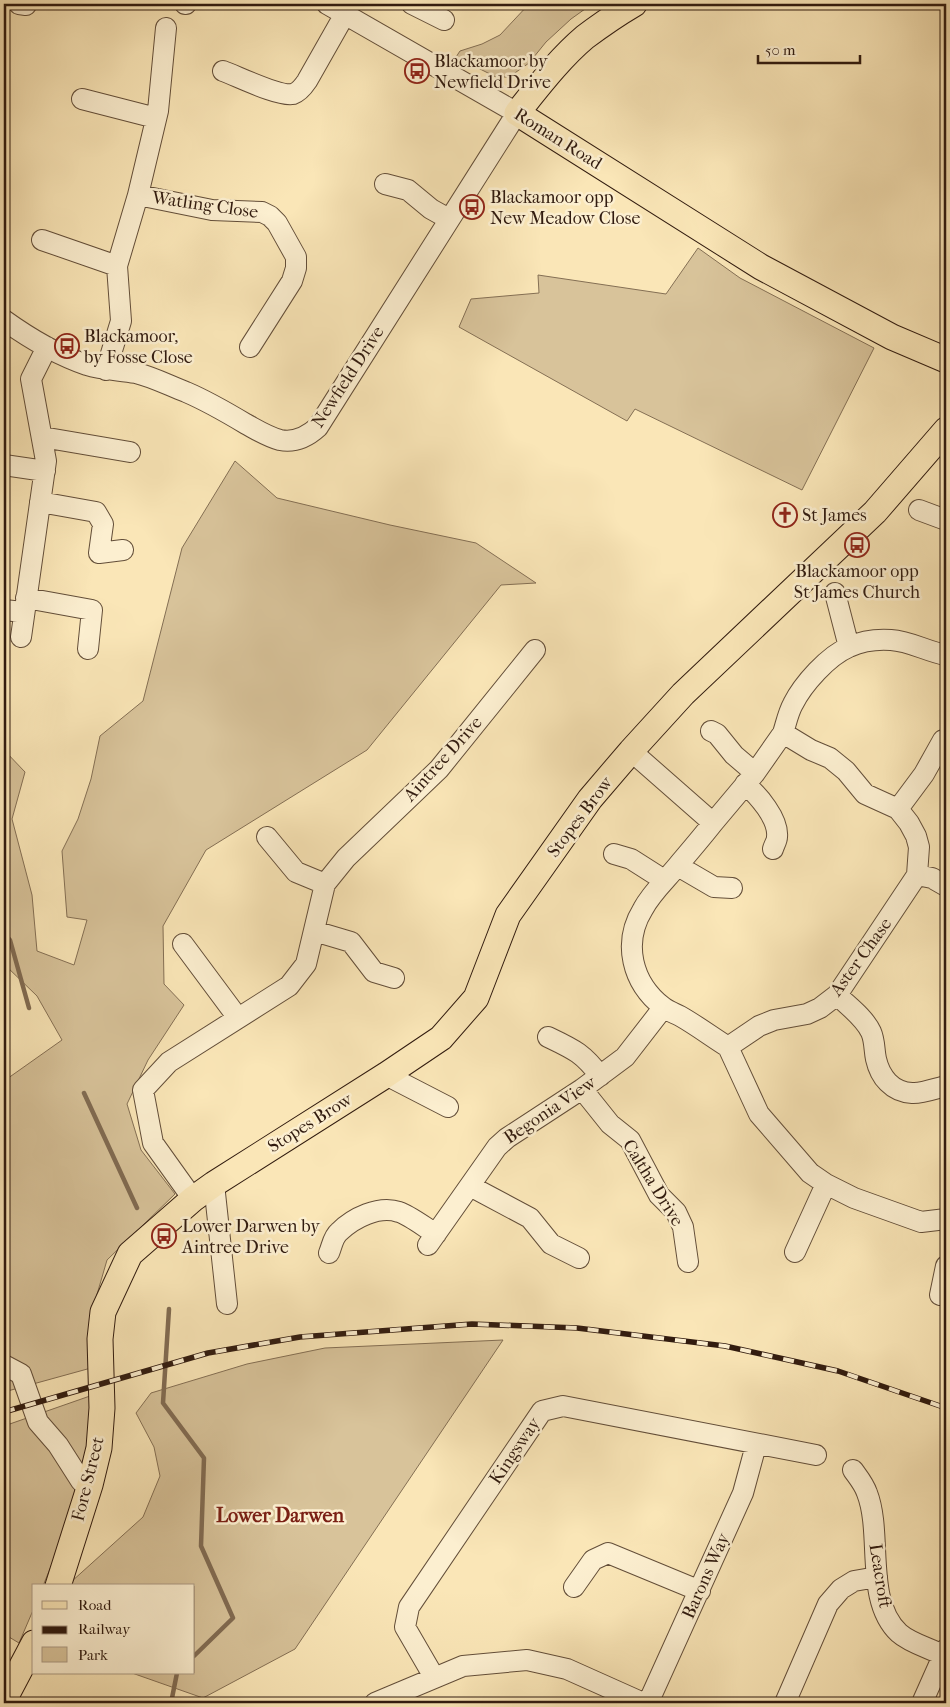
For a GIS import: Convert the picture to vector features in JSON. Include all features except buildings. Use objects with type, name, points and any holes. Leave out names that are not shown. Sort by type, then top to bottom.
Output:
[{"type":"main road","points":[[517,113],[555,66],[585,38],[609,19],[634,4]]},
{"type":"main road","name":"Roman Road","points":[[517,113],[761,267],[892,337],[946,360]]},
{"type":"main road","name":"Stopes Brow","points":[[194,1199],[214,1184],[441,1038],[476,998],[508,915],[590,799],[683,694],[875,512],[946,430]]},
{"type":"main road","name":"Fore Street","points":[[59,1584],[90,1485],[99,1448],[102,1408],[100,1339],[104,1312],[130,1254],[194,1199]]},
{"type":"main road","points":[[4,1700],[32,1647]]},
{"type":"street","name":"Roman Road","points":[[327,4],[517,113]]},
{"type":"street","points":[[412,4],[444,20]]},
{"type":"street","points":[[223,70],[274,91],[287,95],[295,93],[307,81],[345,14]]},
{"type":"street","points":[[106,370],[120,321],[118,266],[138,195],[156,118],[166,28]]},
{"type":"street","points":[[82,100],[156,118]]},
{"type":"street","name":"Newfield Drive","points":[[4,320],[16,330],[46,347],[88,365],[106,370],[137,374],[184,392],[205,401],[271,437],[288,441],[302,438],[318,427],[517,113]]},
{"type":"street","points":[[386,184],[408,190],[449,219]]},
{"type":"street","name":"Watling Close","points":[[138,195],[212,210],[262,212],[277,222],[296,257],[296,268],[292,280],[250,347]]},
{"type":"street","points":[[42,240],[118,266]]},
{"type":"street","points":[[20,637],[18,606],[40,502],[46,461],[31,379],[46,347]]},
{"type":"street","points":[[42,437],[130,452]]},
{"type":"street","points":[[4,465],[45,472]]},
{"type":"street","points":[[40,502],[96,512],[103,524],[99,553],[123,550]]},
{"type":"street","points":[[919,510],[946,520]]},
{"type":"street","points":[[834,593],[849,647]]},
{"type":"street","points":[[18,606],[92,610],[88,649]]},
{"type":"street","points":[[946,655],[892,640],[870,641],[849,647],[832,658],[804,686],[792,705],[784,733],[750,779],[643,908],[632,938],[631,949],[639,978],[646,990],[663,1008],[680,1016],[728,1047],[759,1114],[805,1167],[826,1184],[854,1198],[921,1222],[946,1220]]},
{"type":"street","name":"Aintree Drive","points":[[194,1199],[153,1142],[143,1090],[169,1062],[289,986],[306,964],[325,884],[346,858],[439,769],[535,650]]},
{"type":"street","points":[[711,731],[717,734],[734,755],[762,800],[776,827],[777,837],[773,849]]},
{"type":"street","points":[[784,733],[811,750],[830,758],[846,771],[865,794],[898,809],[910,823],[916,836],[919,859],[917,875],[932,878],[946,886]]},
{"type":"street","points":[[898,809],[924,774],[943,740]]},
{"type":"street","points":[[631,751],[713,823]]},
{"type":"street","points":[[267,837],[296,872],[325,884]]},
{"type":"street","points":[[614,854],[714,887],[732,888]]},
{"type":"street","name":"Aster Chase","points":[[728,1047],[760,1026],[774,1020],[807,1014],[820,1008],[837,995],[917,875]]},
{"type":"street","points":[[314,931],[351,942],[374,972],[394,978]]},
{"type":"street","points":[[182,944],[238,1018]]},
{"type":"street","points":[[837,995],[859,1016],[870,1030],[875,1044],[880,1073],[891,1086],[914,1094],[946,1086]]},
{"type":"street","name":"Begonia View","points":[[330,1253],[331,1227],[351,1223],[366,1215],[382,1210],[399,1212],[432,1239],[497,1147],[507,1138],[582,1089],[625,1057],[663,1008]]},
{"type":"street","points":[[548,1037],[579,1052],[588,1060],[600,1076]]},
{"type":"street","points":[[386,1075],[448,1107]]},
{"type":"street","name":"Caltha Drive","points":[[582,1089],[610,1124],[630,1140],[660,1195],[676,1212],[683,1227],[688,1262]]},
{"type":"street","points":[[214,1184],[227,1304]]},
{"type":"street","points":[[795,1252],[826,1184]]},
{"type":"street","points":[[470,1186],[530,1218],[552,1244],[579,1258]]},
{"type":"street","points":[[940,1295],[946,1266]]},
{"type":"street","points":[[4,1365],[21,1374],[38,1422],[58,1445],[81,1481],[90,1485]]},
{"type":"street","name":"Kingsway","points":[[434,1677],[405,1627],[409,1607],[542,1411],[563,1406],[756,1445],[816,1455]]},
{"type":"street","name":"Barons Way","points":[[648,1703],[743,1493],[756,1445]]},
{"type":"street","name":"Leacroft","points":[[853,1470],[863,1484],[871,1508],[877,1577],[886,1617],[900,1634],[945,1652]]},
{"type":"street","points":[[574,1587],[593,1560],[608,1553],[700,1591]]},
{"type":"street","points":[[785,1703],[828,1604],[841,1589],[854,1582],[877,1577]]},
{"type":"street","points":[[922,1703],[945,1652]]},
{"type":"street","points":[[375,1703],[462,1666],[527,1660],[567,1669],[643,1703]]},
{"type":"green space","points":[[529,4],[592,4],[571,19],[546,42],[529,63],[509,77],[496,77],[456,57],[460,51],[482,44],[500,35]]},
{"type":"green space","points":[[698,248],[740,278],[874,348],[802,490],[635,409],[627,421],[459,327],[471,299],[539,293],[538,275],[666,294]]},
{"type":"green space","points":[[235,461],[277,498],[476,543],[536,583],[501,585],[367,750],[206,850],[163,926],[164,984],[184,1005],[148,1060],[127,1104],[141,1150],[175,1194],[107,1260],[91,1315],[91,1368],[4,1392],[4,1081],[62,1040],[37,996],[4,964],[4,750],[25,772],[12,819],[32,895],[37,951],[74,965],[87,920],[67,917],[62,851],[78,819],[91,779],[100,736],[143,701],[182,548]]},
{"type":"green space","points":[[503,1340],[295,1649],[203,1698],[135,1674],[195,1674],[195,1584],[70,1584],[143,1517],[160,1476],[154,1447],[136,1413],[151,1393],[247,1364],[325,1348]]},
{"type":"green space","points":[[90,1396],[89,1457],[44,1584],[32,1584],[32,1613],[19,1643],[4,1634],[4,1426]]},
{"type":"waterway","points":[[4,934],[10,940],[29,1008]]},
{"type":"waterway","points":[[84,1093],[137,1208]]},
{"type":"waterway","points":[[169,1309],[163,1403],[204,1458],[201,1546],[233,1618],[195,1655]]},
{"type":"waterway","points":[[171,1703],[177,1674]]},
{"type":"railway","points":[[4,1412],[208,1353],[300,1337],[472,1324],[577,1328],[725,1346],[838,1371],[946,1408]]},
{"type":"place","name":"Blackamoor by Newfield Drive","points":[[417,71]]},
{"type":"place","name":"Blackamoor opp New Meadow Close","points":[[472,207]]},
{"type":"place","name":"Blackamoor, by Fosse Close","points":[[67,346]]},
{"type":"place","name":"St James","points":[[785,515]]},
{"type":"place","name":"Blackamoor opp St James Church","points":[[857,545]]},
{"type":"place","name":"Lower Darwen by Aintree Drive","points":[[164,1236]]},
{"type":"district","name":"Lower Darwen","points":[[280,1515]]}]
